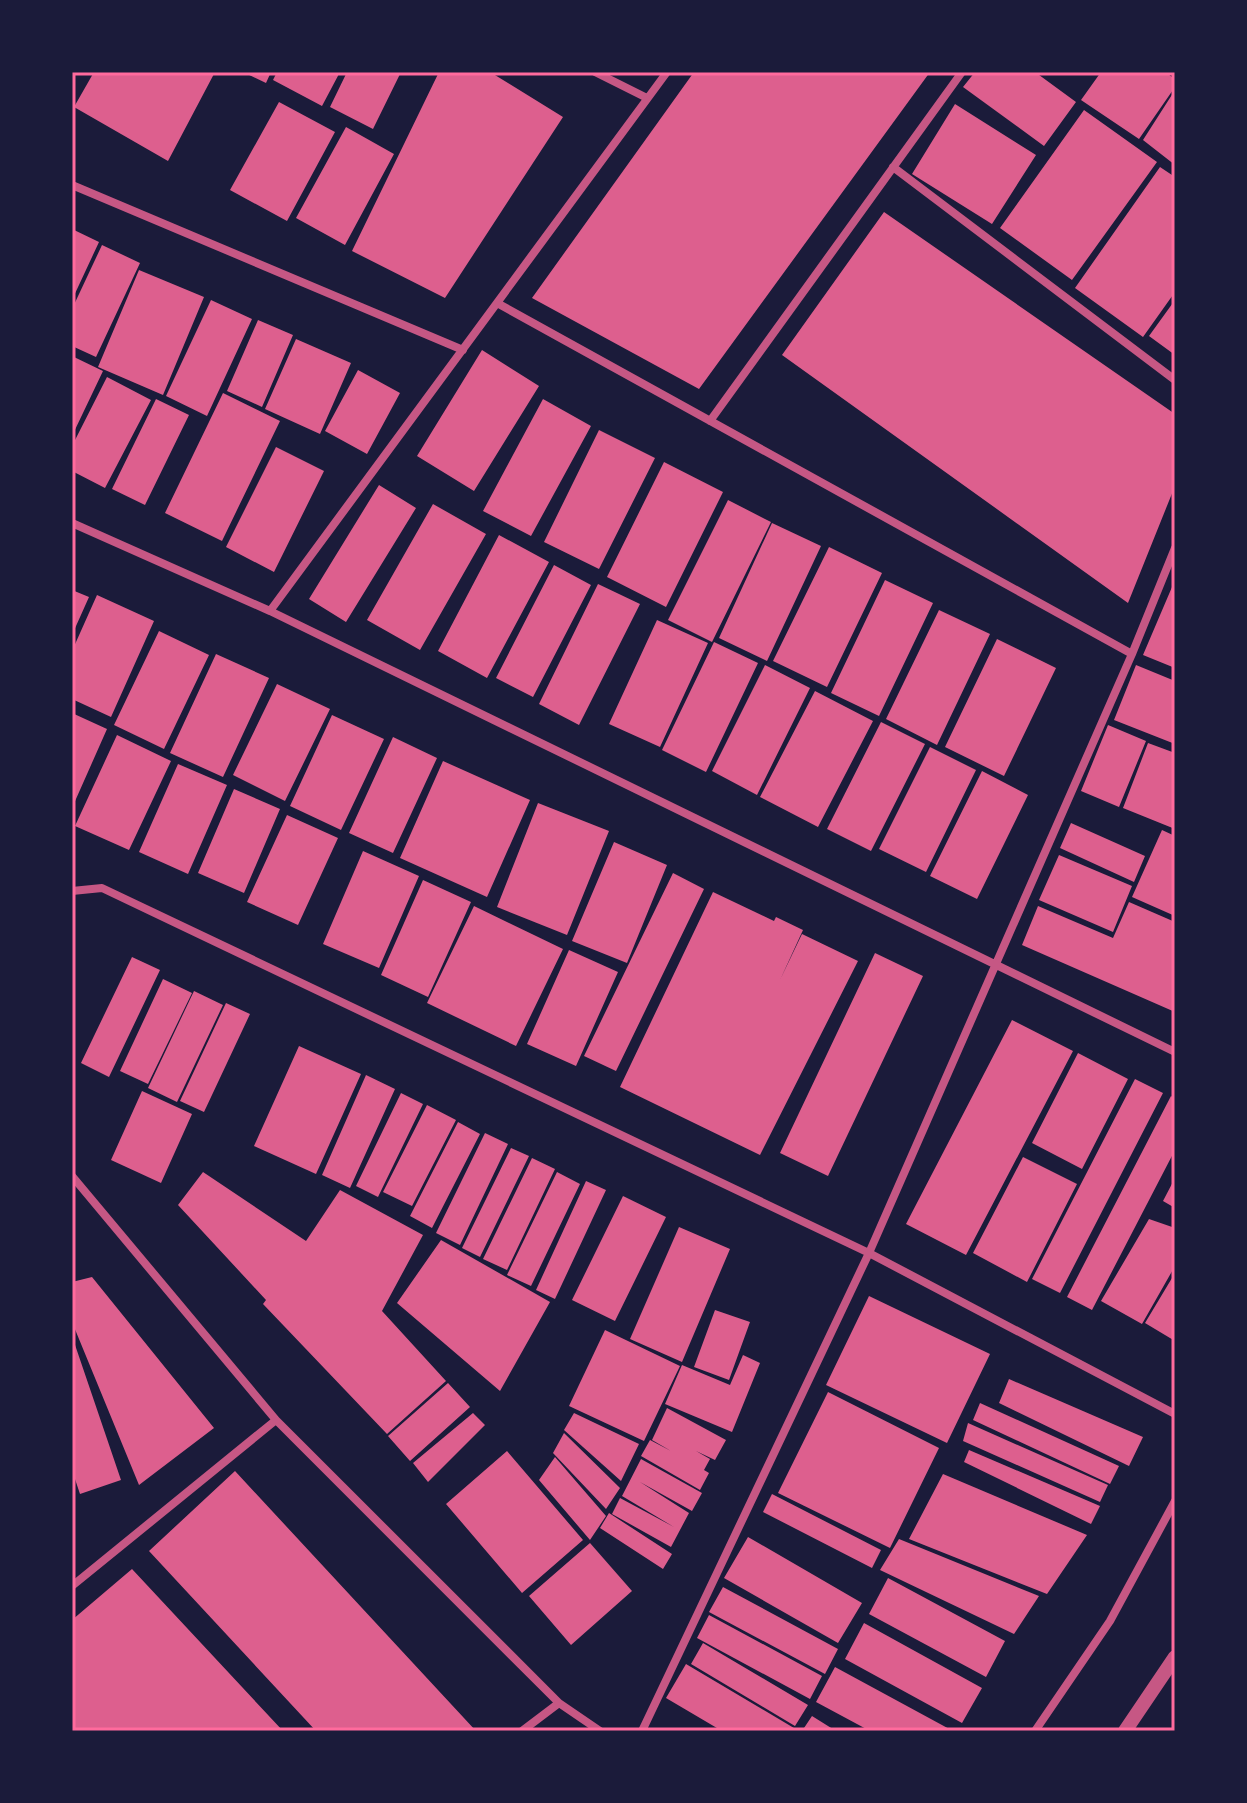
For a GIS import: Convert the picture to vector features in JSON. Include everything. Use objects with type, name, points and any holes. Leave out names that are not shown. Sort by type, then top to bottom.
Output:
[{"type":"street","points":[[595,72],[647,98]]},
{"type":"street","points":[[270,611],[667,72]]},
{"type":"street","points":[[710,421],[962,72]]},
{"type":"street","points":[[893,167],[1175,380]]},
{"type":"street","points":[[72,185],[463,350]]},
{"type":"street","points":[[497,303],[1132,654]]},
{"type":"street","points":[[72,523],[270,611],[1175,1052]]},
{"type":"street","points":[[642,1731],[869,1253],[1132,654],[1175,548]]},
{"type":"street","points":[[72,891],[102,888],[869,1253],[1175,1414]]},
{"type":"street","points":[[72,1176],[276,1420],[559,1703],[600,1731]]},
{"type":"street","points":[[72,1586],[276,1420]]},
{"type":"street","points":[[1035,1731],[1110,1621],[1175,1501]]},
{"type":"street","points":[[1125,1731],[1175,1657]]},
{"type":"street","points":[[522,1731],[559,1703]]},
{"type":"building","points":[[94,72],[215,72],[168,161],[74,107]]},
{"type":"building","points":[[243,72],[271,72],[266,83]]},
{"type":"building","points":[[277,72],[340,72],[322,106],[273,80]]},
{"type":"building","points":[[347,72],[401,72],[373,129],[330,107]]},
{"type":"building","points":[[439,72],[490,72],[563,117],[445,298],[352,251]]},
{"type":"building","points":[[694,72],[930,72],[699,389],[532,298]]},
{"type":"building","points":[[975,72],[1035,72],[1076,102],[1044,146],[963,87]]},
{"type":"building","points":[[1101,72],[1165,72],[1175,79],[1175,87],[1139,139],[1081,100]]},
{"type":"building","points":[[1175,90],[1175,165],[1143,140]]},
{"type":"building","points":[[279,102],[335,132],[287,221],[230,190]]},
{"type":"building","points":[[955,104],[1036,155],[992,224],[912,174]]},
{"type":"building","points":[[1084,110],[1157,162],[1072,280],[1000,228]]},
{"type":"building","points":[[346,127],[394,154],[345,245],[296,218]]},
{"type":"building","points":[[1160,167],[1175,177],[1175,292],[1143,337],[1075,288]]},
{"type":"building","points":[[884,212],[1175,414],[1175,486],[1128,603],[782,355]]},
{"type":"building","points":[[72,229],[99,242],[72,300]]},
{"type":"building","points":[[102,245],[140,263],[96,357],[72,346],[72,309]]},
{"type":"building","points":[[139,270],[204,297],[163,395],[98,367]]},
{"type":"building","points":[[211,300],[252,319],[207,416],[166,396]]},
{"type":"building","points":[[1175,300],[1175,355],[1149,336]]},
{"type":"building","points":[[258,320],[293,335],[262,407],[227,391]]},
{"type":"building","points":[[296,339],[351,363],[320,434],[265,409]]},
{"type":"building","points":[[482,350],[539,386],[474,491],[417,456]]},
{"type":"building","points":[[74,357],[103,371],[72,436],[72,362]]},
{"type":"building","points":[[358,370],[400,393],[367,454],[325,431]]},
{"type":"building","points":[[107,377],[151,400],[105,488],[72,471],[72,446]]},
{"type":"building","points":[[223,393],[280,421],[222,541],[165,513]]},
{"type":"building","points":[[156,399],[189,415],[145,505],[112,489]]},
{"type":"building","points":[[543,399],[591,426],[531,536],[483,511]]},
{"type":"building","points":[[599,430],[655,458],[599,569],[544,542]]},
{"type":"building","points":[[276,447],[324,471],[274,572],[226,547]]},
{"type":"building","points":[[664,462],[723,492],[666,607],[607,577]]},
{"type":"building","points":[[379,485],[416,508],[346,622],[309,599]]},
{"type":"building","points":[[728,500],[771,522],[712,642],[668,620]]},
{"type":"building","points":[[433,504],[486,534],[420,650],[367,620]]},
{"type":"building","points":[[772,523],[821,546],[767,661],[719,638]]},
{"type":"building","points":[[499,535],[549,562],[487,678],[438,651]]},
{"type":"building","points":[[829,547],[882,573],[827,687],[773,661]]},
{"type":"building","points":[[554,565],[591,585],[533,697],[496,678]]},
{"type":"building","points":[[885,580],[933,603],[879,716],[831,693]]},
{"type":"building","points":[[1175,580],[1175,668],[1143,655]]},
{"type":"building","points":[[598,584],[640,604],[579,725],[539,704]]},
{"type":"building","points":[[72,590],[89,597],[72,635]]},
{"type":"building","points":[[97,595],[154,621],[111,717],[72,699],[72,651]]},
{"type":"building","points":[[939,610],[990,634],[937,745],[886,719]]},
{"type":"building","points":[[657,620],[708,643],[660,747],[609,724]]},
{"type":"building","points":[[159,631],[209,655],[164,749],[114,725]]},
{"type":"building","points":[[997,639],[1056,668],[1004,776],[945,747]]},
{"type":"building","points":[[714,642],[758,663],[706,772],[662,750]]},
{"type":"building","points":[[216,654],[269,678],[223,777],[170,753]]},
{"type":"building","points":[[765,665],[810,688],[757,795],[712,771]]},
{"type":"building","points":[[1136,665],[1175,681],[1175,744],[1114,720]]},
{"type":"building","points":[[277,684],[330,709],[285,801],[233,775]]},
{"type":"building","points":[[815,691],[873,721],[818,827],[760,797]]},
{"type":"building","points":[[72,713],[107,729],[72,808]]},
{"type":"building","points":[[332,715],[384,739],[341,830],[290,806]]},
{"type":"building","points":[[881,722],[925,744],[871,851],[827,829]]},
{"type":"building","points":[[1108,725],[1146,741],[1119,807],[1081,791]]},
{"type":"building","points":[[117,735],[171,761],[129,850],[75,826]]},
{"type":"building","points":[[393,737],[437,758],[393,853],[349,833]]},
{"type":"building","points":[[1148,743],[1175,753],[1175,829],[1123,808]]},
{"type":"building","points":[[930,747],[976,770],[926,872],[879,849]]},
{"type":"building","points":[[443,761],[530,800],[487,897],[400,858]]},
{"type":"building","points":[[178,764],[227,785],[188,874],[139,852]]},
{"type":"building","points":[[982,771],[1028,795],[977,899],[930,876]]},
{"type":"building","points":[[234,789],[280,809],[244,893],[198,873]]},
{"type":"building","points":[[538,803],[609,831],[567,935],[497,907]]},
{"type":"building","points":[[287,815],[338,838],[298,925],[247,902]]},
{"type":"building","points":[[1071,823],[1145,856],[1134,882],[1060,848]]},
{"type":"building","points":[[1162,830],[1175,836],[1175,916],[1132,897]]},
{"type":"building","points":[[614,842],[667,865],[627,963],[572,941]]},
{"type":"building","points":[[363,851],[419,876],[379,968],[323,944]]},
{"type":"building","points":[[1059,855],[1132,886],[1113,932],[1039,900]]},
{"type":"building","points":[[673,873],[704,889],[616,1071],[584,1056]]},
{"type":"building","points":[[423,880],[471,902],[428,997],[381,975]]},
{"type":"building","points":[[713,892],[774,921],[776,917],[803,930],[780,980],[802,934],[858,961],[760,1155],[620,1087]]},
{"type":"building","points":[[1129,902],[1175,922],[1175,1012],[1022,945],[1038,906],[1113,938]]},
{"type":"building","points":[[474,906],[563,949],[516,1046],[427,1003]]},
{"type":"building","points":[[569,950],[618,972],[576,1066],[527,1044]]},
{"type":"building","points":[[875,953],[923,976],[828,1176],[780,1153]]},
{"type":"building","points":[[132,957],[160,970],[109,1077],[81,1063]]},
{"type":"building","points":[[163,979],[192,993],[148,1084],[120,1071]]},
{"type":"building","points":[[194,991],[223,1005],[177,1102],[148,1088]]},
{"type":"building","points":[[226,1003],[250,1014],[204,1112],[180,1101]]},
{"type":"building","points":[[1012,1020],[1073,1051],[966,1255],[906,1224]]},
{"type":"building","points":[[299,1046],[361,1074],[316,1174],[254,1146]]},
{"type":"building","points":[[1078,1053],[1128,1079],[1082,1169],[1032,1143]]},
{"type":"building","points":[[366,1075],[395,1089],[350,1188],[322,1175]]},
{"type":"building","points":[[1135,1079],[1163,1093],[1060,1293],[1032,1279]]},
{"type":"building","points":[[142,1091],[192,1114],[161,1183],[111,1160]]},
{"type":"building","points":[[401,1093],[423,1104],[378,1197],[356,1186]]},
{"type":"building","points":[[1171,1096],[1175,1099],[1175,1150],[1092,1310],[1067,1297]]},
{"type":"building","points":[[427,1105],[456,1120],[412,1206],[383,1192]]},
{"type":"building","points":[[458,1122],[480,1134],[432,1228],[410,1216]]},
{"type":"building","points":[[485,1133],[508,1144],[460,1245],[436,1233]]},
{"type":"building","points":[[511,1148],[529,1156],[480,1257],[462,1248]]},
{"type":"building","points":[[1023,1157],[1077,1184],[1027,1282],[973,1253]]},
{"type":"building","points":[[532,1158],[555,1169],[507,1270],[483,1259]]},
{"type":"building","points":[[203,1172],[306,1241],[340,1190],[423,1235],[382,1311],[446,1381],[387,1434],[263,1304],[266,1300],[178,1205]]},
{"type":"building","points":[[557,1172],[580,1184],[531,1286],[507,1275]]},
{"type":"building","points":[[1175,1178],[1175,1208],[1163,1201]]},
{"type":"building","points":[[586,1181],[606,1190],[555,1299],[536,1290]]},
{"type":"building","points":[[623,1196],[666,1217],[615,1321],[572,1300]]},
{"type":"building","points":[[1149,1219],[1175,1228],[1175,1266],[1142,1324],[1101,1301]]},
{"type":"building","points":[[679,1227],[730,1249],[682,1362],[630,1339]]},
{"type":"building","points":[[441,1240],[550,1302],[500,1391],[397,1303]]},
{"type":"building","points":[[1175,1273],[1175,1341],[1145,1323]]},
{"type":"building","points":[[92,1277],[214,1428],[139,1485],[72,1322],[72,1282]]},
{"type":"building","points":[[869,1296],[990,1354],[947,1443],[826,1385]]},
{"type":"building","points":[[715,1310],[750,1322],[729,1380],[694,1367]]},
{"type":"building","points":[[605,1330],[680,1366],[644,1441],[569,1406]]},
{"type":"building","points":[[72,1336],[121,1480],[80,1494],[72,1470]]},
{"type":"building","points":[[743,1355],[760,1363],[732,1432],[665,1404],[682,1365],[730,1385]]},
{"type":"building","points":[[1009,1379],[1143,1437],[1129,1466],[999,1403]]},
{"type":"building","points":[[448,1383],[470,1407],[410,1461],[388,1436]]},
{"type":"building","points":[[828,1392],[939,1448],[890,1548],[778,1493]]},
{"type":"building","points":[[980,1403],[1119,1466],[1110,1484],[973,1420]]},
{"type":"building","points":[[667,1408],[726,1440],[715,1460],[696,1451],[710,1459],[704,1470],[709,1473],[700,1490],[641,1456],[650,1440],[671,1451],[652,1440]]},
{"type":"building","points":[[473,1413],[485,1425],[428,1482],[413,1463]]},
{"type":"building","points":[[574,1413],[639,1444],[621,1481],[564,1430]]},
{"type":"building","points":[[968,1423],[1108,1485],[1100,1502],[963,1441]]},
{"type":"building","points":[[564,1433],[620,1488],[606,1509],[553,1453]]},
{"type":"building","points":[[969,1450],[1100,1506],[1091,1524],[964,1462]]},
{"type":"building","points":[[507,1451],[583,1540],[522,1593],[446,1504]]},
{"type":"building","points":[[555,1457],[606,1516],[590,1540],[539,1480]]},
{"type":"building","points":[[641,1459],[702,1493],[692,1511],[640,1482],[689,1513],[671,1547],[612,1514],[620,1498],[674,1527],[622,1496]]},
{"type":"building","points":[[235,1471],[476,1731],[316,1731],[149,1551]]},
{"type":"building","points":[[943,1474],[1087,1535],[1047,1594],[909,1539]]},
{"type":"building","points":[[772,1494],[881,1550],[872,1568],[763,1512]]},
{"type":"building","points":[[609,1513],[672,1554],[663,1569],[600,1528]]},
{"type":"building","points":[[748,1537],[862,1603],[838,1643],[724,1578]]},
{"type":"building","points":[[899,1539],[1039,1596],[1014,1634],[880,1570]]},
{"type":"building","points":[[590,1543],[632,1591],[571,1645],[529,1596]]},
{"type":"building","points":[[132,1569],[283,1731],[72,1731],[72,1620]]},
{"type":"building","points":[[888,1578],[1005,1641],[986,1677],[869,1614]]},
{"type":"building","points":[[723,1587],[838,1649],[825,1674],[709,1612]]},
{"type":"building","points":[[709,1615],[822,1676],[810,1699],[697,1638]]},
{"type":"building","points":[[864,1623],[982,1688],[962,1723],[845,1659]]},
{"type":"building","points":[[703,1643],[808,1705],[795,1726],[691,1664]]},
{"type":"building","points":[[686,1664],[799,1731],[722,1731],[666,1698]]},
{"type":"building","points":[[835,1667],[953,1731],[870,1731],[816,1702]]},
{"type":"building","points":[[812,1716],[836,1731],[802,1731]]}]
